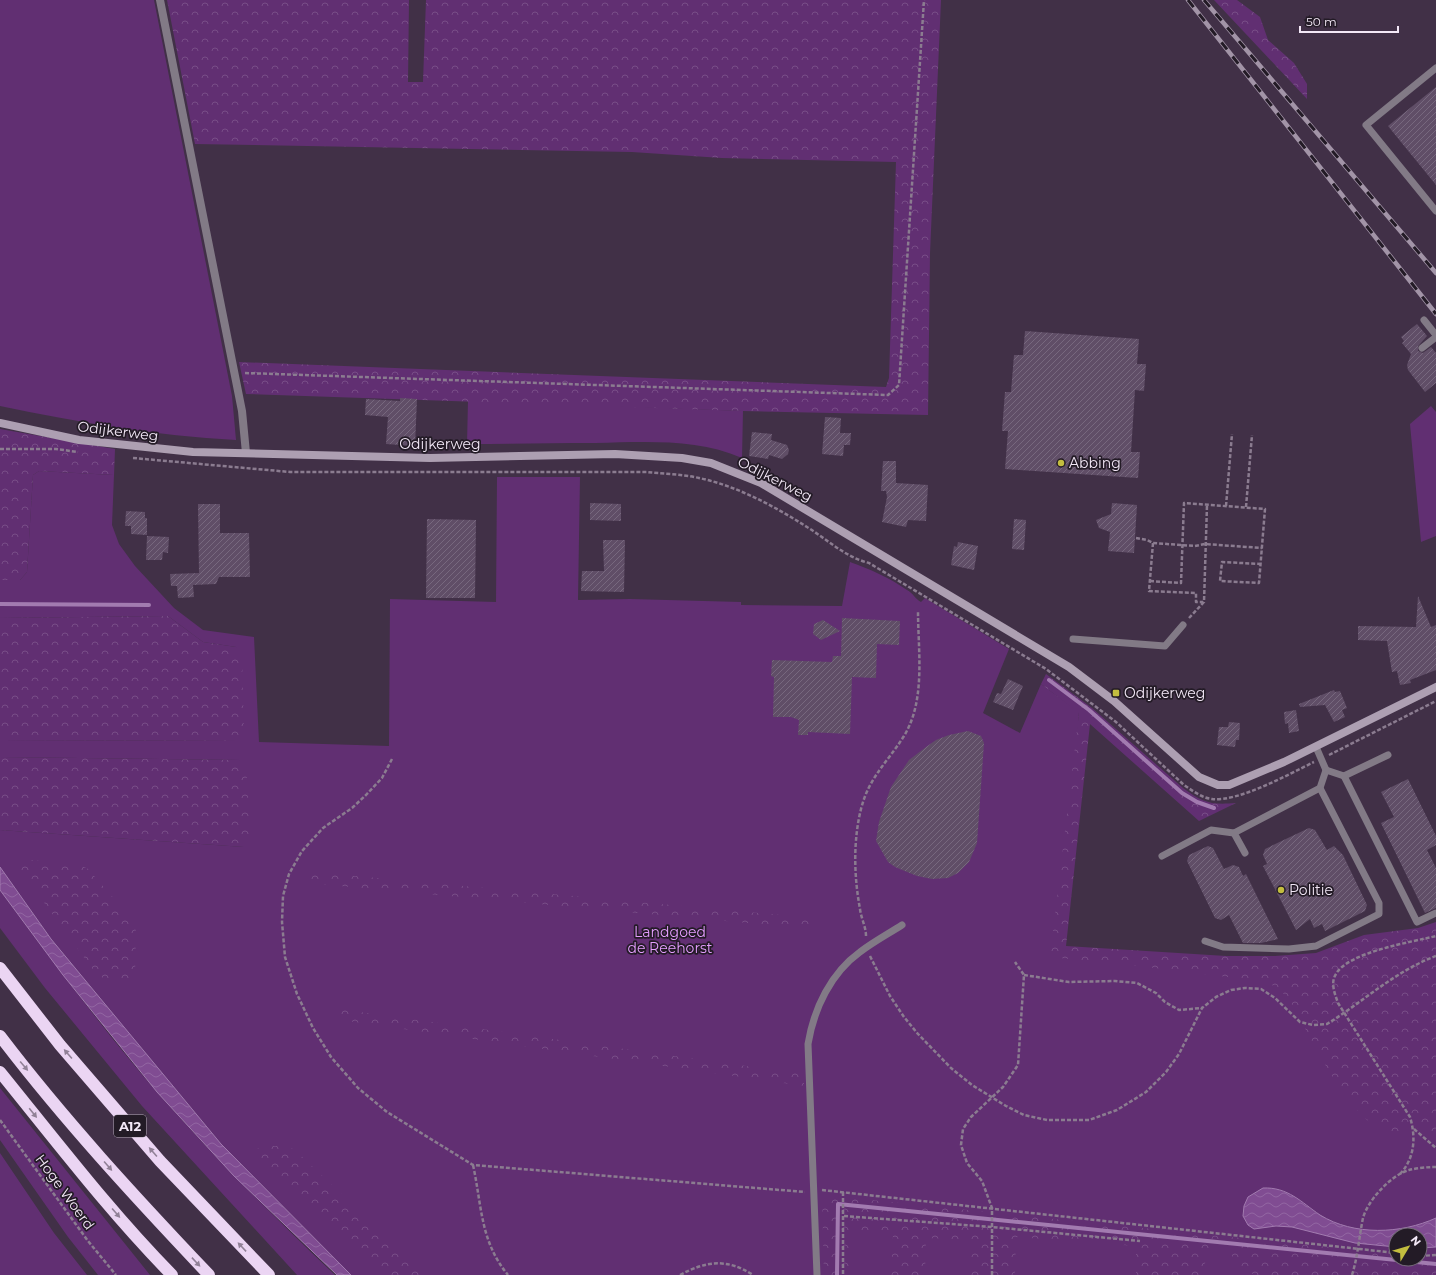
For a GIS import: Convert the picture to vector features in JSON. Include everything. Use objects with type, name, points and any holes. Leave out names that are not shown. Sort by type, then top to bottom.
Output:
[{"type":"highway","name":"A12","points":[[0,968],[60,1045],[160,1161],[269,1275]]},
{"type":"highway","points":[[0,1036],[85,1140],[145,1208],[209,1275]]},
{"type":"highway","points":[[0,1072],[76,1166],[151,1253],[172,1275]]},
{"type":"street","points":[[160,0],[242,411],[246,453]]},
{"type":"street","name":"Odijkerweg","points":[[0,423],[80,440],[193,452],[430,458],[615,454],[682,458],[711,463],[760,483],[1068,667],[1114,701],[1199,777],[1218,785],[1229,785],[1316,747],[1436,687]]},
{"type":"lane","points":[[1436,68],[1366,125],[1436,211]]},
{"type":"lane","points":[[1422,348],[1436,336],[1424,320]]},
{"type":"lane","points":[[1073,639],[1165,646],[1183,625]]},
{"type":"lane","points":[[1162,856],[1211,830],[1234,833],[1320,788],[1326,770],[1316,747]]},
{"type":"lane","points":[[1326,770],[1344,776],[1388,755]]},
{"type":"lane","points":[[1344,776],[1417,922],[1436,913]]},
{"type":"lane","points":[[1205,941],[1223,947],[1288,949],[1316,946],[1379,914],[1379,903],[1320,788]]},
{"type":"lane","points":[[1234,833],[1245,853]]},
{"type":"lane","points":[[816,1275],[808,1044],[810,1032],[818,1005],[826,990],[847,963],[866,947],[902,925]]},
{"type":"path","points":[[234,373],[888,395],[899,385],[924,0]]},
{"type":"path","points":[[1226,506],[1232,434]]},
{"type":"path","points":[[1246,507],[1252,435]]},
{"type":"path","name":"Odijkerweg","points":[[0,449],[56,449],[79,452]]},
{"type":"path","name":"Odijkerweg","points":[[126,457],[290,472],[647,472],[704,479],[737,490],[807,526],[845,554],[857,560],[870,563],[1046,669],[1116,722],[1184,785],[1197,794],[1211,799],[1240,796],[1321,759],[1436,701]]},
{"type":"path","points":[[1150,581],[1181,583],[1184,503],[1265,509],[1259,583],[1220,580],[1222,562],[1260,564]]},
{"type":"path","points":[[1183,625],[1204,602],[1207,505]]},
{"type":"path","points":[[1136,538],[1153,543],[1195,546],[1205,544],[1262,548]]},
{"type":"path","points":[[1153,543],[1149,591],[1196,593],[1196,602],[1204,602]]},
{"type":"path","points":[[918,611],[919,682],[917,703],[904,736],[876,773],[868,788],[858,825],[855,871],[860,910],[866,932],[866,947],[890,996],[918,1034],[951,1068],[991,1097],[1024,1115],[1047,1120],[1089,1120],[1110,1113],[1146,1092],[1166,1072],[1186,1042],[1202,1008],[1216,997],[1231,990],[1245,988],[1261,989],[1275,998],[1300,1022],[1313,1025],[1327,1024],[1397,976],[1425,960],[1436,956]]},
{"type":"path","points":[[392,759],[382,778],[366,795],[352,808],[323,828],[302,851],[289,874],[284,896],[282,922],[285,957],[296,994],[313,1028],[331,1056],[358,1088],[387,1112],[473,1165],[804,1192],[814,1189],[1388,1252]]},
{"type":"path","points":[[1400,1174],[1407,1167],[1411,1159],[1414,1129],[1410,1117],[1338,1004],[1333,990],[1335,975],[1344,963],[1361,956],[1436,936]]},
{"type":"path","points":[[992,1275],[992,1208],[982,1181],[967,1164],[961,1145],[963,1129],[971,1117],[1003,1087],[1018,1065],[1024,975],[1015,962]]},
{"type":"path","points":[[1024,975],[1069,982],[1115,981],[1137,983],[1156,993],[1165,1002],[1178,1010],[1202,1008]]},
{"type":"path","name":"Hoge Woerd","points":[[0,1120],[88,1241],[116,1275]]},
{"type":"path","points":[[1414,1129],[1436,1148]]},
{"type":"path","points":[[473,1165],[480,1211],[487,1239],[497,1262],[508,1275]]},
{"type":"path","points":[[1352,1275],[1359,1249],[1364,1217],[1370,1204],[1384,1185],[1407,1170],[1436,1167]]},
{"type":"path","points":[[843,1192],[844,1275]]},
{"type":"path","points":[[844,1216],[992,1227],[1140,1241]]},
{"type":"path","points":[[680,1275],[698,1265],[722,1263],[739,1266],[753,1275]]},
{"type":"green space","points":[[0,0],[154,0],[232,396],[236,440],[117,428],[0,406]]},
{"type":"green space","points":[[167,0],[409,0],[408,82],[423,82],[426,0],[941,0],[930,253],[928,415],[743,411],[246,394],[239,362],[886,387],[889,378],[896,162],[722,158],[632,152],[195,144]]},
{"type":"green space","points":[[1214,0],[1237,0],[1260,17],[1268,40],[1294,63],[1307,84],[1307,99]]},
{"type":"green space","points":[[468,400],[743,411],[742,458],[707,447],[688,444],[651,442],[467,444]]},
{"type":"green space","points":[[1431,406],[1436,412],[1436,536],[1421,542],[1410,424]]},
{"type":"green space","points":[[0,429],[115,449],[114,475],[39,471],[33,475],[27,572],[20,580],[0,580]]},
{"type":"green space","name":"Landgoed de Reehorst","points":[[39,471],[114,475],[112,525],[119,544],[135,566],[174,608],[203,630],[254,637],[259,742],[389,746],[390,599],[496,602],[497,477],[580,477],[578,600],[630,599],[741,602],[741,605],[842,606],[850,562],[872,571],[909,591],[921,602],[925,598],[1009,649],[983,713],[1020,733],[1041,684],[1079,712],[1063,949],[1227,959],[1317,956],[1436,926],[1436,1275],[351,1275],[221,1144],[51,939],[0,867],[0,830],[244,847],[239,760],[0,757],[0,740],[238,741],[236,647],[203,642],[168,616],[0,618],[0,580],[20,580],[27,572],[33,475]]},
{"type":"green space","points":[[168,616],[203,642],[236,647],[242,655],[244,735],[238,741],[0,740],[0,618]]},
{"type":"green space","points":[[1046,674],[1092,708],[1190,793],[1208,802],[1220,804],[1236,803],[1199,821],[1090,724],[1066,946],[1226,956],[1275,956],[1316,953],[1364,935],[1418,928],[1436,922],[1436,1135],[1423,1132],[1408,1122],[1399,1132],[1386,1131],[1372,1124],[1358,1111],[1332,1076],[1293,1006],[1284,994],[1268,982],[1050,957],[1079,713],[1041,684]]},
{"type":"green space","points":[[0,757],[239,760],[246,766],[251,840],[244,847],[0,830]]},
{"type":"green space","points":[[29,860],[79,864],[88,869],[132,919],[136,931],[135,977],[128,982],[105,979],[96,974],[21,871],[21,864]]},
{"type":"green space","points":[[312,872],[814,918],[814,929],[307,883]]},
{"type":"green space","points":[[0,890],[97,1019],[137,1069],[245,1186],[335,1275],[297,1275],[142,1106],[45,988],[0,928]]},
{"type":"green space","points":[[331,1008],[804,1074],[804,1086],[340,1020]]},
{"type":"green space","points":[[0,1088],[150,1275],[98,1275],[68,1237],[0,1140]]},
{"type":"green space","points":[[261,1146],[288,1146],[296,1151],[427,1275],[383,1275],[259,1157],[256,1150]]},
{"type":"green space","points":[[0,1153],[54,1233],[87,1275],[0,1275]]},
{"type":"green space","points":[[822,1195],[1388,1253],[1388,1267],[1428,1267],[1428,1257],[1436,1258],[1436,1275],[1255,1275],[1237,1264],[1232,1256],[1229,1245],[1213,1244],[1200,1275],[1136,1275],[1136,1246],[1016,1237],[1015,1275],[970,1275],[969,1240],[926,1238],[925,1275],[891,1275],[893,1235],[851,1232],[850,1275],[824,1275]]},
{"type":"water","points":[[0,867],[51,939],[221,1144],[351,1275],[337,1275],[234,1176],[157,1092],[63,975],[0,890]]},
{"type":"water","points":[[1263,1188],[1280,1190],[1294,1196],[1320,1215],[1333,1222],[1348,1227],[1388,1230],[1388,1246],[1355,1243],[1292,1227],[1276,1226],[1254,1229],[1248,1225],[1243,1216],[1244,1206],[1248,1197]]},
{"type":"water","points":[[1436,1218],[1436,1247],[1428,1248],[1428,1227],[1408,1227]]},
{"type":"building","points":[[1436,87],[1436,185],[1388,126]]},
{"type":"building","points":[[1417,324],[1427,336],[1418,346],[1418,351],[1423,353],[1431,347],[1436,353],[1436,383],[1425,392],[1408,370],[1407,365],[1411,354],[1402,343],[1404,341],[1401,337]]},
{"type":"building","points":[[1025,331],[1139,339],[1137,364],[1146,364],[1144,391],[1135,390],[1131,452],[1140,452],[1138,478],[1005,469],[1008,431],[1002,431],[1005,392],[1011,392],[1014,355],[1023,355]]},
{"type":"building","points":[[400,398],[417,399],[415,446],[386,444],[388,417],[365,415],[366,399],[400,401]]},
{"type":"building","points":[[825,417],[841,418],[840,433],[851,433],[850,445],[844,445],[843,456],[822,454]]},
{"type":"building","points":[[752,432],[772,434],[771,440],[787,445],[789,450],[788,454],[782,459],[769,455],[768,459],[749,456]]},
{"type":"building","points":[[883,461],[896,461],[896,483],[928,485],[926,521],[908,520],[906,527],[882,522],[887,497],[886,491],[881,491]]},
{"type":"building","points":[[590,503],[621,504],[621,521],[590,520]]},
{"type":"building","points":[[1112,503],[1137,505],[1134,553],[1108,551],[1110,532],[1099,528],[1096,520],[1111,514]]},
{"type":"building","points":[[198,504],[220,504],[220,533],[249,533],[250,577],[219,577],[216,584],[193,585],[194,597],[178,598],[177,586],[171,586],[170,574],[199,573]]},
{"type":"building","points":[[126,511],[145,512],[145,518],[147,518],[147,535],[131,534],[131,526],[125,526]]},
{"type":"building","points":[[427,519],[476,520],[475,598],[426,598]]},
{"type":"building","points":[[1014,519],[1026,520],[1024,550],[1012,549]]},
{"type":"building","points":[[147,536],[169,537],[168,553],[163,552],[162,560],[146,560]]},
{"type":"building","points":[[603,540],[625,540],[624,592],[581,591],[582,571],[604,571]]},
{"type":"building","points":[[958,542],[978,546],[974,570],[951,565],[954,546],[957,547]]},
{"type":"building","points":[[1418,596],[1431,627],[1436,625],[1436,670],[1410,680],[1411,683],[1400,685],[1397,671],[1392,672],[1387,641],[1358,640],[1358,626],[1416,627]]},
{"type":"building","points":[[842,618],[900,621],[899,645],[877,644],[876,678],[852,677],[850,734],[808,732],[808,735],[798,735],[799,720],[791,717],[773,717],[774,677],[771,676],[772,660],[832,662],[833,656],[841,656]]},
{"type":"building","points":[[823,620],[840,631],[821,640],[813,634],[814,624]]},
{"type":"building","points":[[1008,679],[1023,686],[1013,710],[993,702],[997,693],[1001,694]]},
{"type":"building","points":[[1334,690],[1335,692],[1340,691],[1347,708],[1342,710],[1345,717],[1334,722],[1325,705],[1300,707],[1299,704]]},
{"type":"building","points":[[1296,710],[1299,731],[1289,733],[1288,723],[1285,724],[1284,712]]},
{"type":"building","points":[[1229,722],[1240,723],[1239,740],[1236,740],[1235,747],[1217,745],[1219,727],[1228,727]]},
{"type":"building","points":[[968,731],[981,736],[984,743],[977,843],[969,862],[958,873],[948,878],[932,879],[917,876],[895,867],[888,862],[876,841],[879,822],[891,787],[909,760],[926,747],[936,740],[949,735]]},
{"type":"building","points":[[1408,779],[1436,836],[1436,845],[1427,850],[1436,868],[1436,908],[1425,913],[1381,823],[1394,817],[1381,792]]},
{"type":"building","points":[[1309,828],[1315,830],[1327,850],[1334,846],[1343,855],[1367,905],[1365,911],[1325,931],[1322,924],[1314,928],[1310,919],[1296,930],[1263,866],[1267,864],[1263,855],[1265,849]]},
{"type":"building","points":[[1208,846],[1213,848],[1224,869],[1233,865],[1239,867],[1243,876],[1246,874],[1278,939],[1261,943],[1243,943],[1229,915],[1221,920],[1215,918],[1187,861],[1189,855]]},
{"type":"waterway","points":[[0,604],[149,605]]},
{"type":"waterway","points":[[1049,680],[1089,710],[1182,793],[1197,802],[1214,808]]},
{"type":"waterway","points":[[837,1275],[838,1204],[1436,1264]]},
{"type":"railway","points":[[1188,0],[1436,314]]},
{"type":"railway","points":[[1204,0],[1436,273]]},
{"type":"place","name":"Abbing","points":[[1061,463]]},
{"type":"place","name":"Odijkerweg","points":[[1116,693]]},
{"type":"place","name":"Politie","points":[[1281,890]]}]
